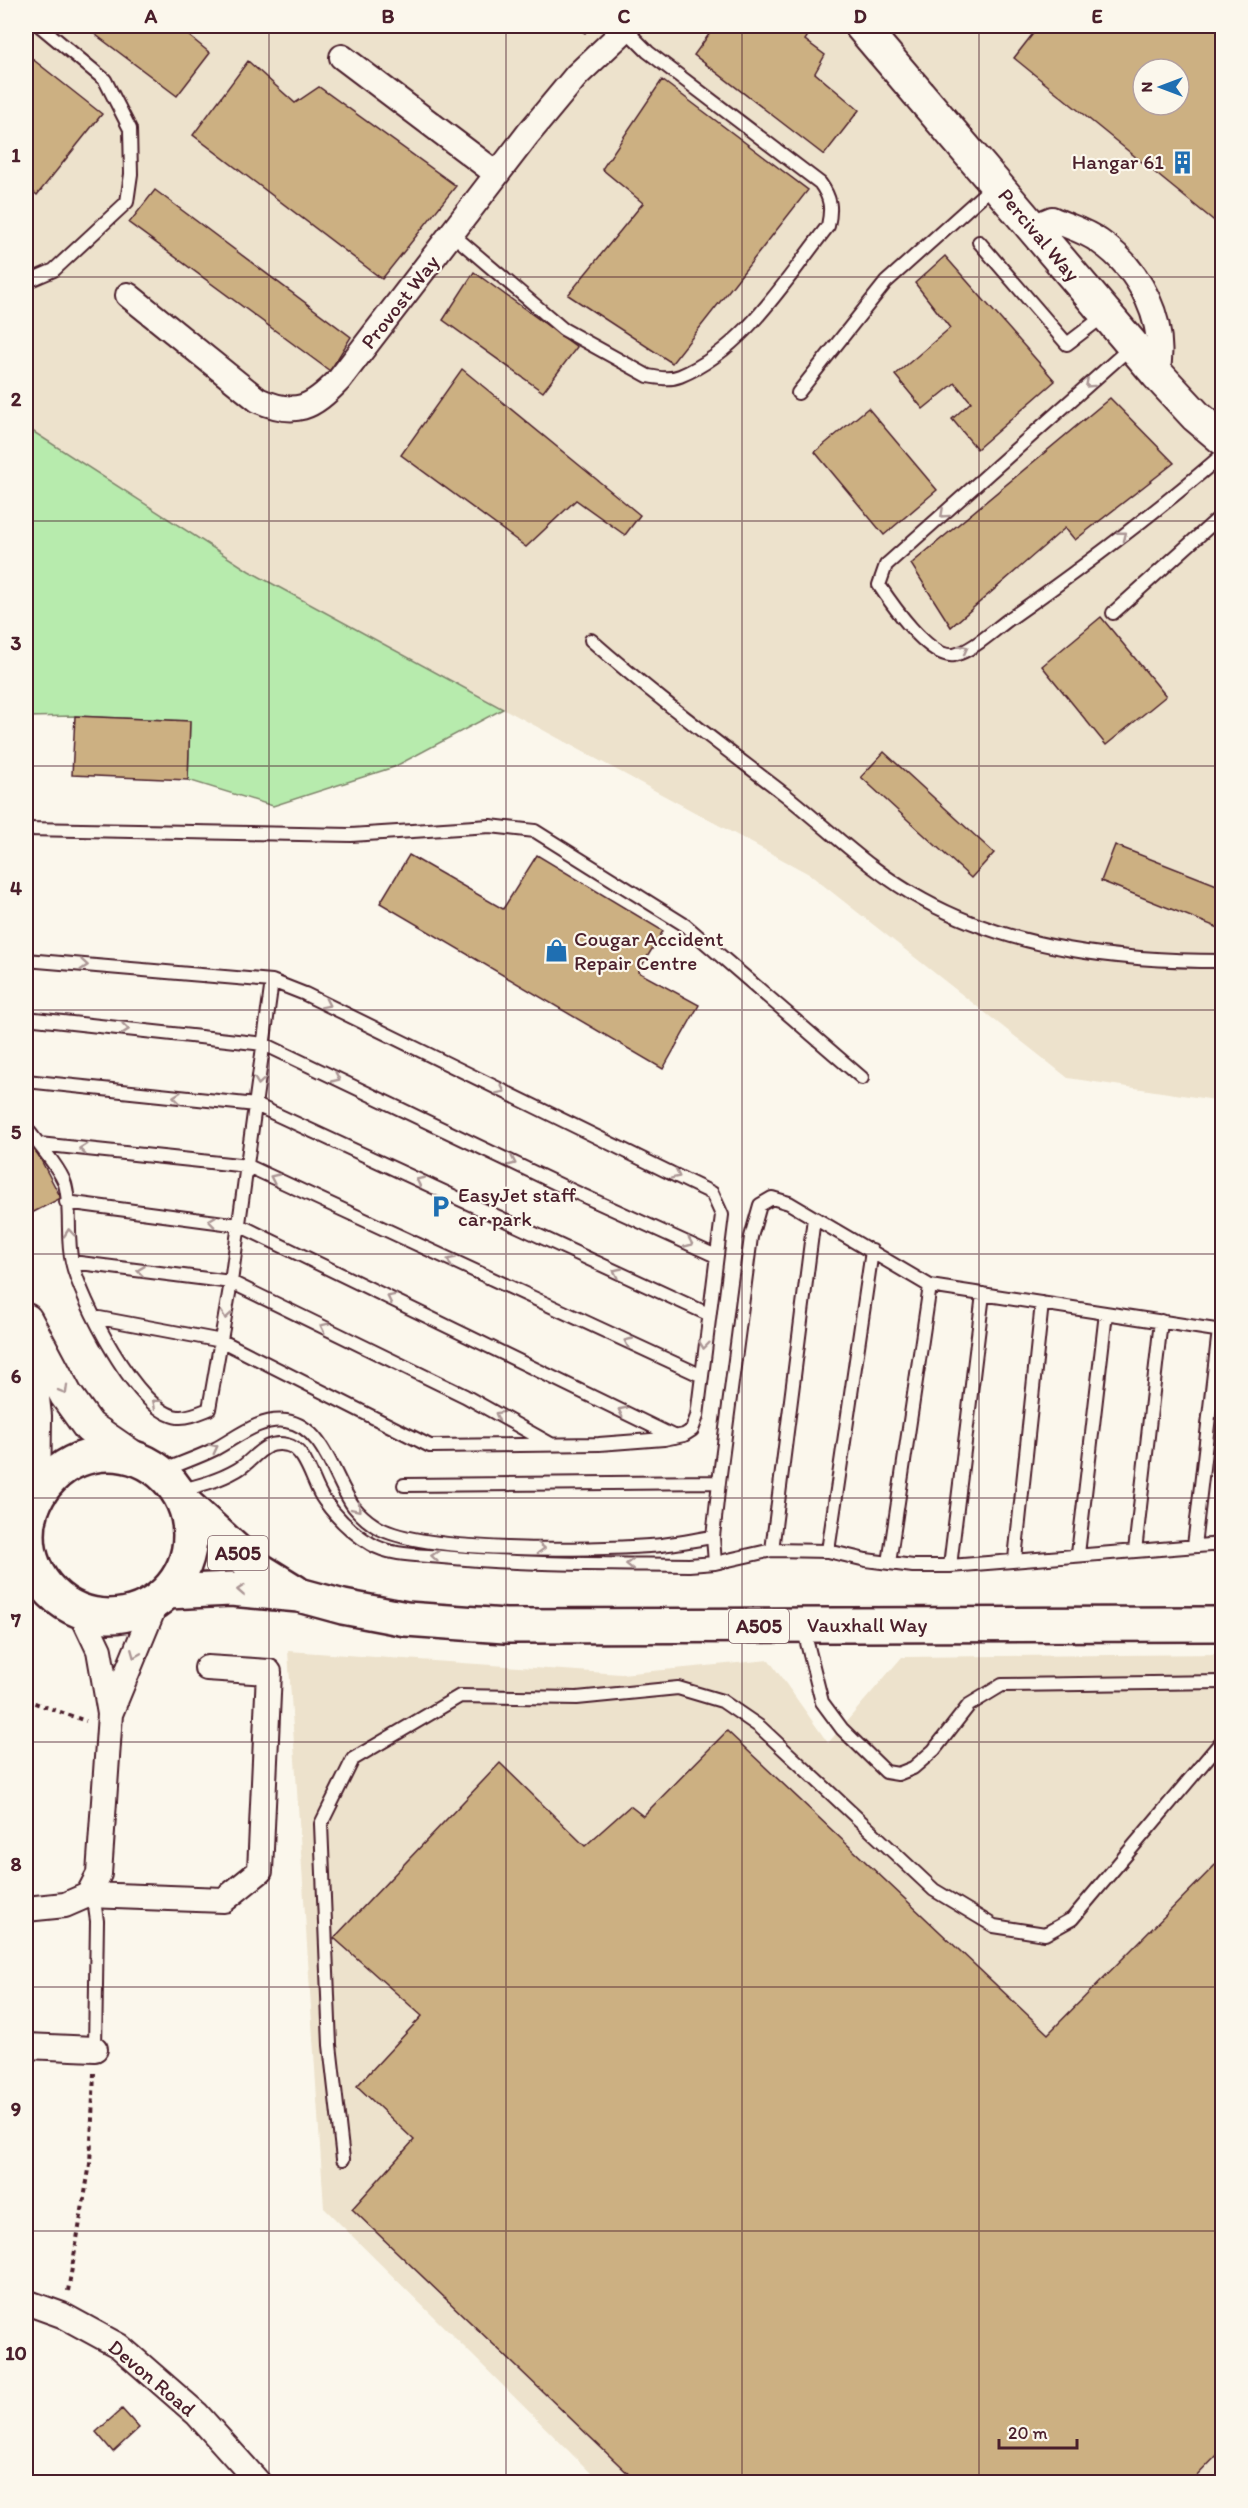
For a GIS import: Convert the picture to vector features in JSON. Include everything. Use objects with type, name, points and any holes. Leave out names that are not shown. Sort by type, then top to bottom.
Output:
[{"type":"main road","points":[[111,1454],[164,1481],[190,1525],[189,1552],[179,1577],[162,1596],[140,1610],[104,1616],[54,1602],[35,1569],[28,1544],[29,1518],[43,1487],[59,1471],[84,1458],[111,1454]]},
{"type":"main road","name":"Vauxhall Way","points":[[164,1481],[253,1566],[299,1594]]},
{"type":"main road","name":"Vauxhall Way","points":[[162,1596],[231,1589],[299,1594],[343,1608],[406,1619],[505,1626],[1222,1624]]},
{"type":"street","name":"Percival Way","points":[[861,26],[1157,374],[1196,416],[1222,438]]},
{"type":"street","name":"Provost Way","points":[[128,295],[258,400],[276,408],[295,409],[318,402],[339,380],[497,174],[578,75],[627,27]]},
{"type":"street","points":[[342,57],[497,174]]},
{"type":"street","points":[[1033,227],[1052,219],[1098,240],[1131,268],[1155,317],[1161,354],[1157,374]]},
{"type":"street","points":[[26,1320],[66,1395],[89,1427],[164,1481]]},
{"type":"street","points":[[26,1328],[35,1416],[29,1518]]},
{"type":"street","points":[[110,1714],[162,1596]]},
{"type":"street","points":[[54,1602],[99,1650],[110,1714],[99,1874],[88,1895]]},
{"type":"street","points":[[26,1909],[64,1905],[88,1895],[224,1900],[260,1871],[269,1672],[207,1668]]},
{"type":"street","points":[[26,2046],[95,2049]]},
{"type":"street","name":"Devon Road","points":[[26,2302],[62,2315],[118,2346],[197,2414],[258,2482]]},
{"type":"lane","points":[[26,282],[54,270],[127,202],[131,174],[130,129],[105,80],[40,26]]},
{"type":"lane","points":[[452,234],[564,329],[648,376],[663,379],[679,376],[725,348],[745,330],[828,226],[831,211],[829,196],[820,183],[648,52],[627,27]]},
{"type":"lane","points":[[798,393],[886,282],[995,184]]},
{"type":"lane","points":[[979,242],[1067,344],[1106,314]]},
{"type":"lane","points":[[1133,345],[886,565],[879,585],[907,626],[941,652],[953,655],[1063,582],[1222,455]]},
{"type":"lane","points":[[1113,613],[1222,514]]},
{"type":"lane","points":[[591,640],[636,680],[792,800],[845,847],[923,900],[981,926],[1065,949],[1177,961],[1222,961]]},
{"type":"lane","points":[[26,828],[351,835],[490,826],[535,831],[685,925],[862,1078]]},
{"type":"lane","points":[[26,960],[272,981],[305,994],[712,1194],[722,1215],[700,1375],[697,1416],[692,1430],[675,1437],[599,1443],[430,1446],[222,1341],[94,1317]]},
{"type":"lane","points":[[26,1128],[64,1183],[72,1262],[94,1317],[111,1351],[132,1380],[158,1406],[177,1417],[194,1415],[209,1409],[231,1282],[272,981]]},
{"type":"lane","points":[[26,1018],[264,1044],[716,1256]]},
{"type":"lane","points":[[26,1081],[256,1105],[708,1314]]},
{"type":"lane","points":[[39,1144],[248,1166],[700,1375]]},
{"type":"lane","points":[[715,1563],[712,1537],[751,1237],[760,1205],[772,1198],[789,1203],[930,1286],[1221,1330],[1194,1546]]},
{"type":"lane","points":[[66,1202],[239,1225],[675,1437]]},
{"type":"lane","points":[[772,1550],[814,1218]]},
{"type":"lane","points":[[828,1551],[872,1251]]},
{"type":"lane","points":[[72,1262],[231,1282],[465,1396],[550,1443]]},
{"type":"lane","points":[[890,1563],[930,1286]]},
{"type":"lane","points":[[951,1566],[983,1294]]},
{"type":"lane","points":[[1015,1559],[1042,1303]]},
{"type":"lane","points":[[1078,1554],[1106,1313]]},
{"type":"lane","points":[[1135,1551],[1161,1321]]},
{"type":"lane","points":[[164,1481],[239,1433],[284,1421],[301,1426],[314,1437],[354,1507],[375,1526],[390,1534],[419,1541],[578,1549],[651,1546],[712,1537]]},
{"type":"lane","points":[[164,1481],[212,1482],[239,1469],[259,1450],[270,1445],[288,1445],[299,1452],[323,1498],[346,1527],[372,1545],[399,1553],[505,1563],[688,1565],[715,1563],[772,1550],[828,1551],[890,1563],[951,1566],[1222,1544]]},
{"type":"lane","points":[[404,1485],[719,1482]]},
{"type":"lane","points":[[802,1626],[822,1702],[842,1729],[886,1772],[898,1774],[913,1768],[934,1750],[969,1705],[1002,1685],[1222,1682]]},
{"type":"lane","points":[[343,2159],[330,2045],[321,1824],[353,1758],[460,1696],[577,1698],[678,1688],[722,1701],[760,1727],[934,1890],[994,1926],[1046,1934],[1072,1919],[1222,1741]]},
{"type":"lane","points":[[88,1895],[95,1906],[97,1921],[95,2049]]},
{"type":"path","points":[[26,1700],[83,1720]]},
{"type":"path","points":[[62,2315],[75,2262],[90,2164],[95,2049]]},
{"type":"shaded area","points":[[26,26],[1222,26],[1222,1101],[1068,1078],[809,874],[249,571],[26,429]]},
{"type":"shaded area","points":[[288,1651],[621,1674],[769,1660],[828,1743],[902,1657],[1222,1654],[1222,2482],[600,2482],[324,2208]]},
{"type":"green space","points":[[26,427],[249,571],[503,709],[394,767],[273,806],[188,780],[190,721],[75,716],[26,717]]},
{"type":"building","points":[[84,26],[177,26],[210,53],[177,96]]},
{"type":"building","points":[[574,26],[590,26],[585,33]]},
{"type":"building","points":[[715,26],[814,26],[805,40],[825,55],[815,73],[859,110],[824,155],[694,55]]},
{"type":"building","name":"Hangar 61","points":[[1039,26],[1222,26],[1222,218],[1218,224],[1014,58]]},
{"type":"building","points":[[26,54],[102,114],[37,195],[26,186]]},
{"type":"building","points":[[248,61],[295,103],[319,87],[456,186],[382,279],[193,135]]},
{"type":"building","points":[[662,80],[808,190],[672,363],[568,295],[643,203],[602,169]]},
{"type":"building","points":[[155,190],[351,337],[330,371],[129,223]]},
{"type":"building","points":[[945,256],[1055,381],[977,449],[952,419],[971,402],[955,383],[923,409],[895,375],[950,328],[915,283]]},
{"type":"building","points":[[474,272],[577,347],[543,392],[443,320]]},
{"type":"building","points":[[462,369],[640,515],[625,535],[576,500],[526,547],[401,455]]},
{"type":"building","points":[[1110,398],[1174,463],[1075,540],[1065,528],[951,627],[911,564]]},
{"type":"building","points":[[868,408],[937,490],[884,535],[815,452]]},
{"type":"building","points":[[1101,617],[1166,696],[1106,745],[1042,666]]},
{"type":"building","points":[[75,716],[190,721],[188,780],[72,775]]},
{"type":"building","points":[[884,752],[994,853],[971,878],[861,777]]},
{"type":"building","points":[[1115,845],[1222,887],[1221,929],[1101,881]]},
{"type":"building","name":"Cougar Accident Repair Centre","points":[[409,855],[503,909],[537,855],[663,931],[638,972],[699,1005],[663,1069],[380,903]]},
{"type":"building","points":[[33,1145],[61,1198],[26,1216],[26,1148]]},
{"type":"building","points":[[727,1731],[1048,2034],[1222,1858],[1222,2450],[1191,2482],[637,2482],[352,2209],[414,2140],[357,2086],[422,2016],[334,1938],[500,1763],[585,1846],[630,1806],[643,1816]]},
{"type":"building","points":[[122,2409],[139,2428],[113,2452],[96,2432]]},
{"type":"place","name":"Hangar 61","points":[[1182,162]]},
{"type":"place","name":"Cougar Accident Repair Centre","points":[[556,951]]},
{"type":"place","name":"EasyJet staff car park","points":[[440,1207]]}]
